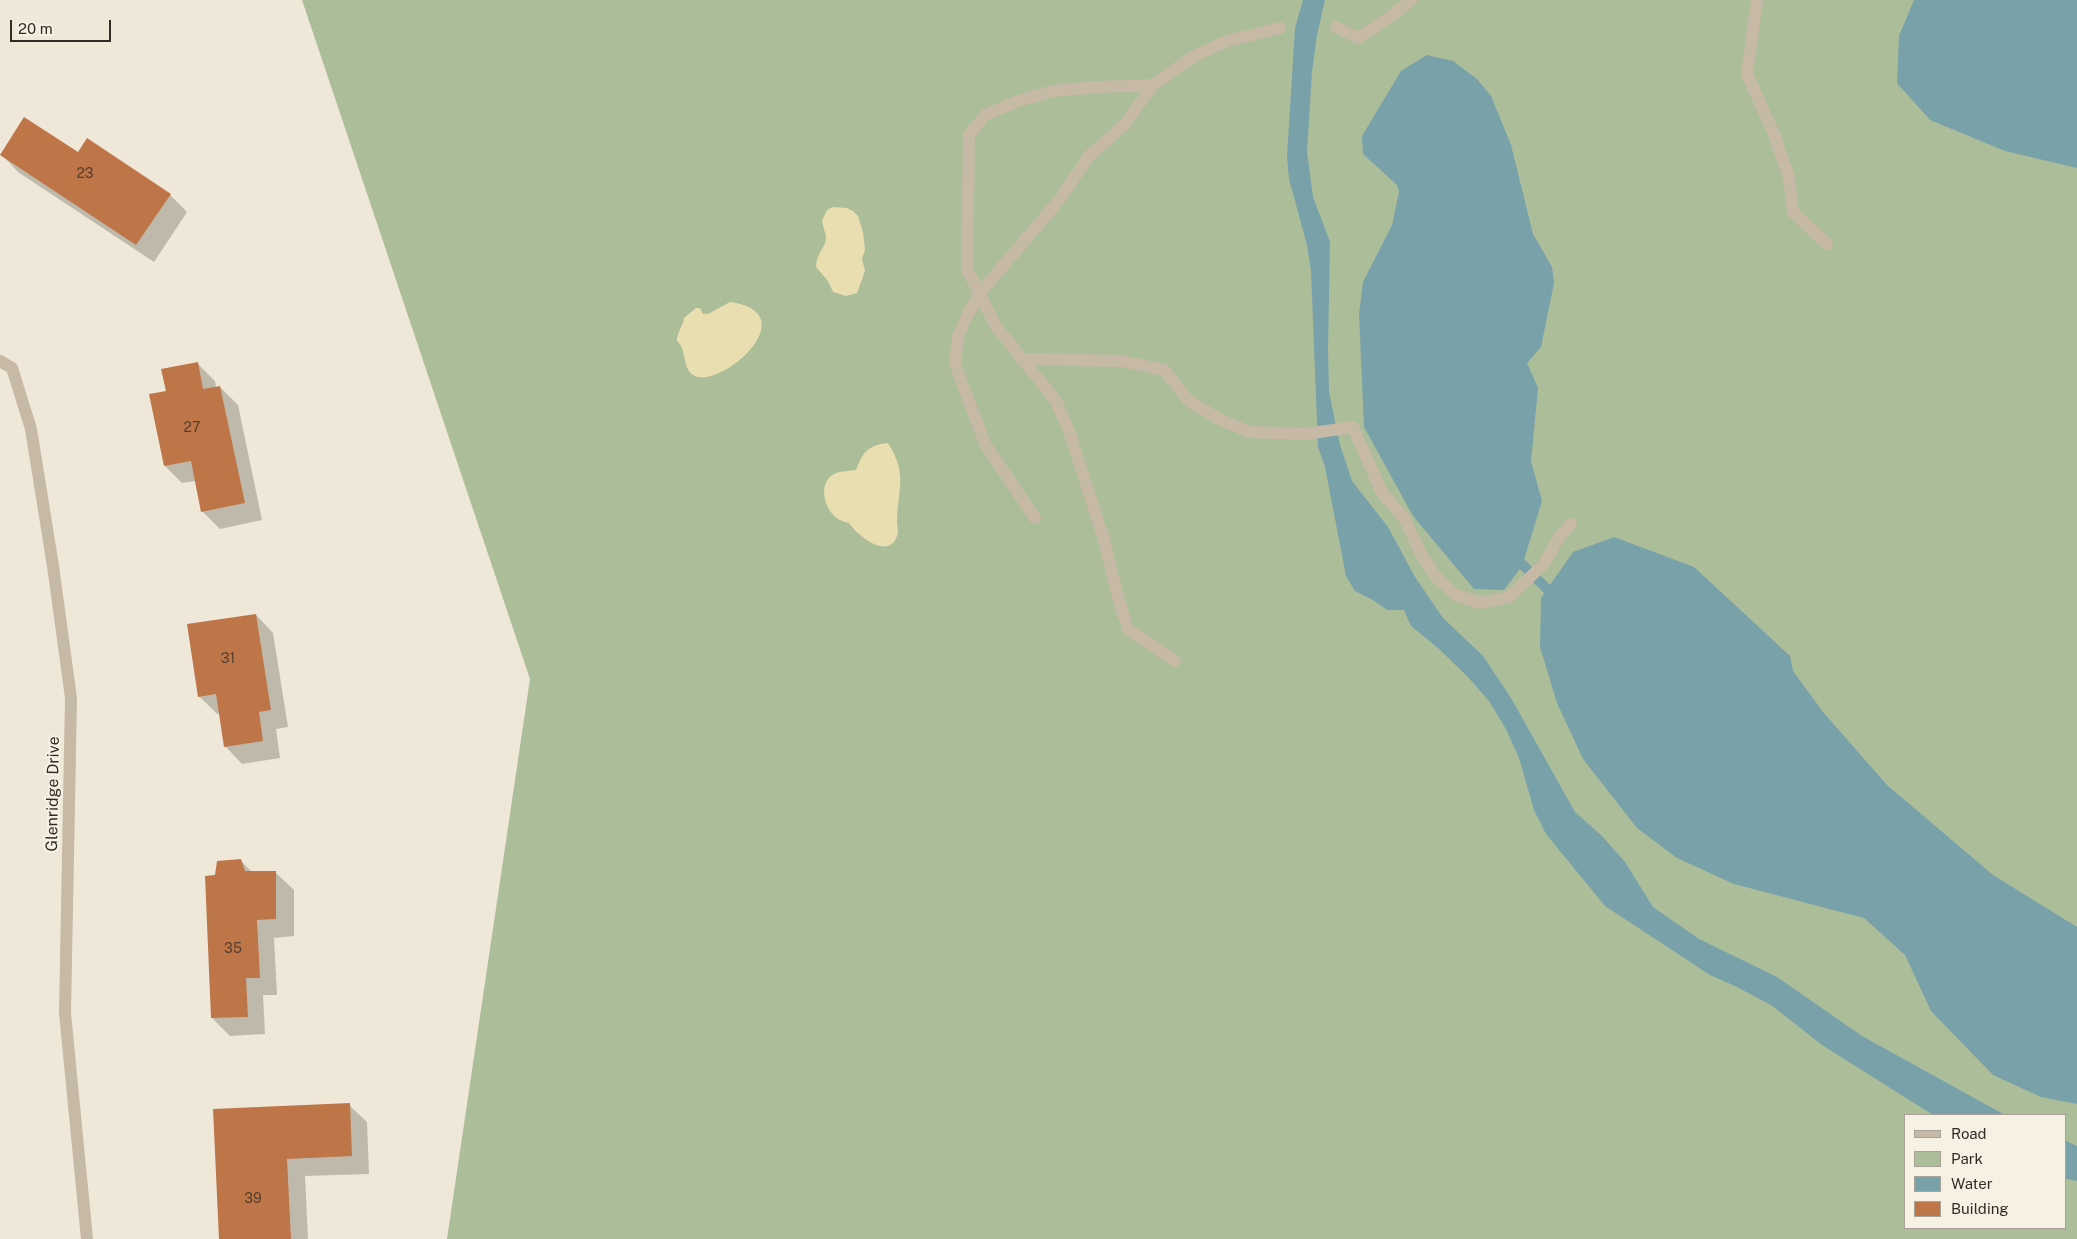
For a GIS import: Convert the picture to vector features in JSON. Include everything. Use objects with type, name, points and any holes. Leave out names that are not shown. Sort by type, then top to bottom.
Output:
[{"type":"street","points":[[1336,27],[1358,38],[1390,17],[1411,0]]},
{"type":"street","points":[[1757,0],[1747,74],[1774,134],[1789,178],[1794,212],[1827,244]]},
{"type":"street","points":[[1035,518],[986,444],[955,364],[958,336],[978,294],[1060,199],[1089,156],[1124,125],[1152,85],[1194,56],[1228,41],[1280,28]]},
{"type":"street","points":[[1152,85],[1096,86],[1053,91],[1018,101],[985,115],[969,135],[967,269],[995,325],[1056,401],[1069,431],[1104,540],[1128,629],[1174,661]]},
{"type":"street","points":[[1021,359],[1123,362],[1164,370],[1189,401],[1219,420],[1249,432],[1306,434],[1353,427],[1382,493],[1404,518],[1422,556],[1437,578],[1456,595],[1480,603],[1510,597],[1544,564],[1558,540],[1571,524]]},
{"type":"street","name":"Glenridge Drive","points":[[0,361],[12,368],[31,429],[53,566],[71,698],[65,1013],[87,1239]]},
{"type":"green space","points":[[302,0],[2077,0],[2077,1239],[447,1239],[530,679]]},
{"type":"sand","points":[[833,207],[847,208],[853,211],[858,216],[863,232],[865,250],[862,259],[865,271],[857,293],[846,296],[833,292],[828,281],[816,267],[816,262],[826,241],[822,221],[827,210]]},
{"type":"sand","points":[[730,302],[752,309],[761,320],[760,334],[751,349],[737,362],[721,372],[705,377],[693,375],[687,368],[682,349],[677,341],[684,318],[696,308],[700,308],[703,314],[708,314]]},
{"type":"sand","points":[[888,443],[900,473],[898,533],[893,543],[887,546],[880,546],[865,539],[849,523],[839,520],[833,514],[826,502],[824,488],[830,477],[836,473],[856,470],[861,458],[871,448]]},
{"type":"water","points":[[1303,0],[1325,0],[1317,35],[1312,71],[1307,152],[1313,197],[1330,242],[1329,392],[1340,445],[1352,481],[1388,527],[1415,577],[1443,618],[1483,656],[1511,698],[1575,812],[1602,836],[1625,862],[1653,907],[1699,939],[1777,977],[1862,1036],[2003,1114],[1931,1114],[1822,1045],[1771,1005],[1710,975],[1605,906],[1546,834],[1534,810],[1519,758],[1506,729],[1489,701],[1438,648],[1411,626],[1404,610],[1387,610],[1355,591],[1346,576],[1325,467],[1318,447],[1311,271],[1307,245],[1289,179],[1287,157],[1295,28]]},
{"type":"water","points":[[1914,0],[2077,0],[2077,168],[2005,151],[1930,120],[1897,83],[1899,36]]},
{"type":"water","points":[[1427,55],[1453,61],[1477,79],[1491,96],[1511,145],[1533,234],[1552,267],[1554,283],[1541,347],[1527,363],[1538,388],[1531,461],[1542,501],[1522,566],[1504,590],[1474,589],[1413,516],[1364,427],[1359,314],[1363,282],[1392,225],[1399,192],[1397,185],[1363,154],[1362,136],[1401,71]]},
{"type":"water","points":[[1614,537],[1694,567],[1790,656],[1793,671],[1823,712],[1887,785],[1993,875],[2077,927],[2077,1104],[2041,1097],[1993,1075],[1931,1011],[1905,955],[1864,918],[1734,884],[1677,858],[1637,828],[1583,759],[1557,703],[1540,647],[1541,598],[1573,552]]},
{"type":"water","points":[[2067,1141],[2077,1146],[2077,1181],[2067,1179]]},
{"type":"building","points":[[24,117],[78,152],[87,138],[171,194],[136,245],[0,155]]},
{"type":"building","points":[[198,362],[203,389],[220,386],[245,503],[201,512],[191,461],[164,466],[149,394],[166,391],[161,369]]},
{"type":"building","points":[[256,614],[271,710],[259,712],[263,741],[224,747],[216,694],[198,697],[187,624]]},
{"type":"building","points":[[241,859],[245,871],[276,871],[276,919],[257,920],[260,978],[246,978],[248,1017],[211,1018],[205,876],[215,875],[217,861]]},
{"type":"building","points":[[350,1103],[352,1156],[287,1159],[291,1239],[219,1239],[213,1109]]},
{"type":"waterway","points":[[1522,564],[1548,590]]}]
